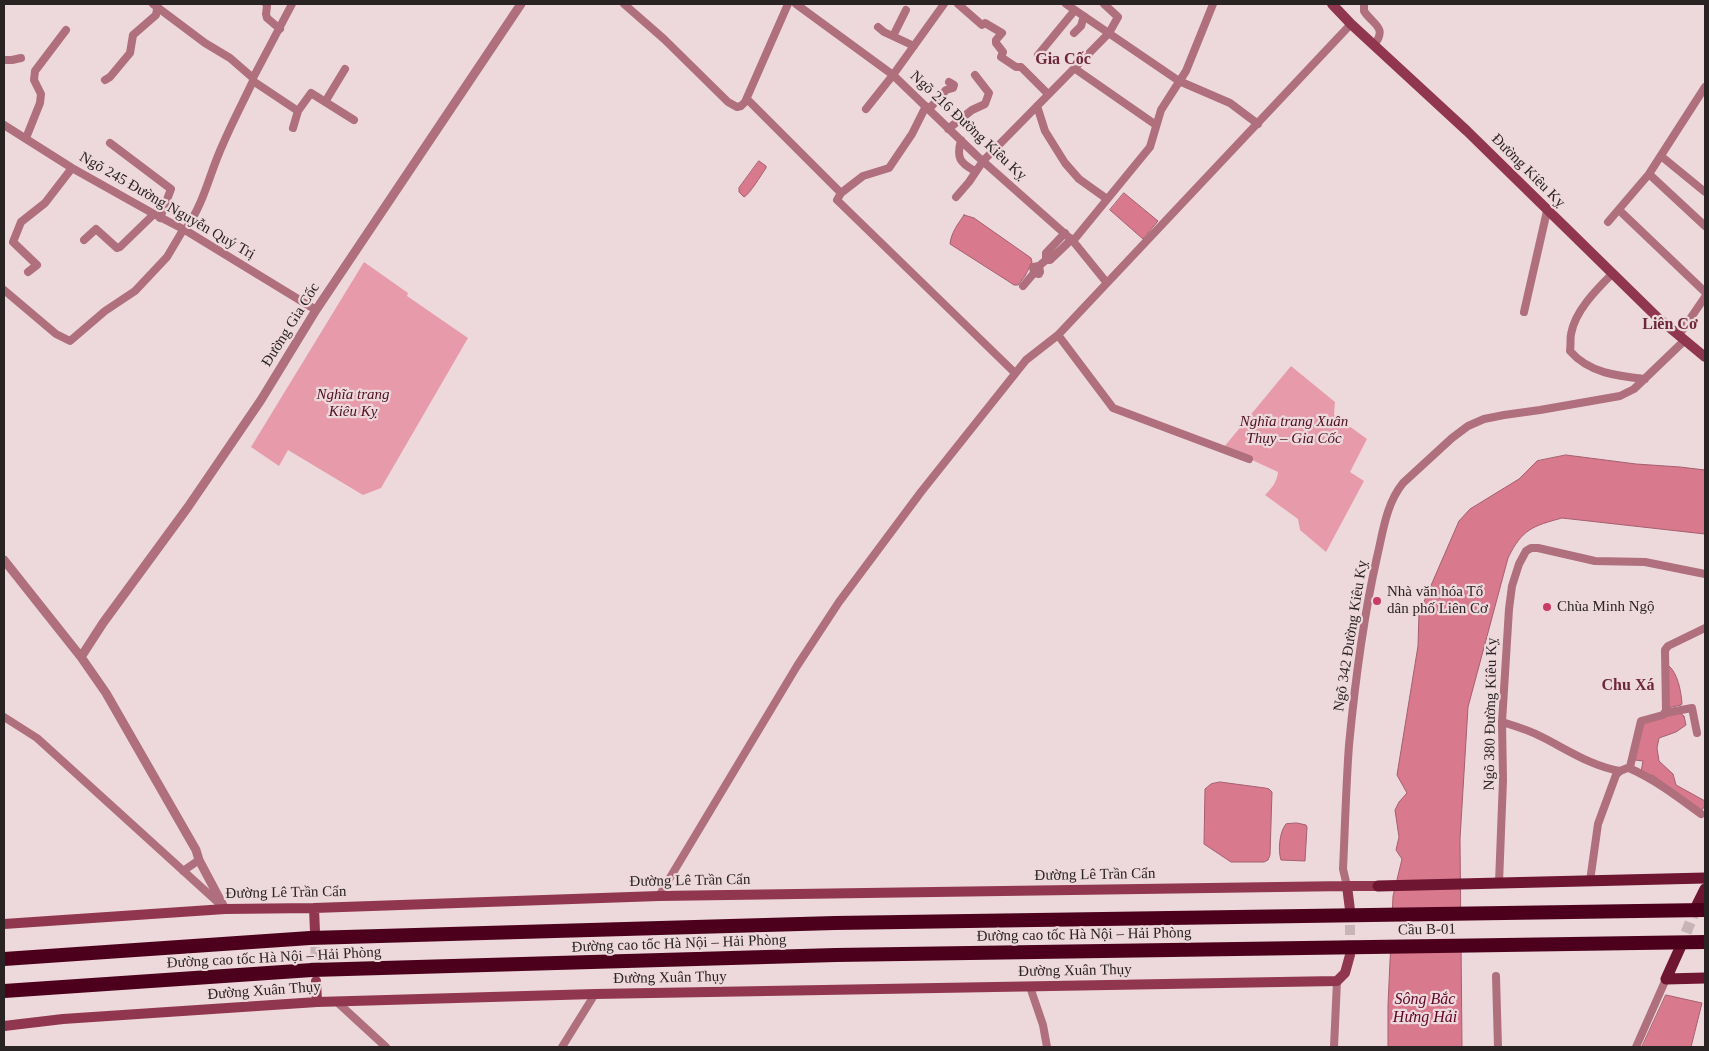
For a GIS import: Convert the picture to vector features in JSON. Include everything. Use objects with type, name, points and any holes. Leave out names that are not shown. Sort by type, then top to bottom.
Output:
[{"type":"highway","name":"Cầu B-01","points":[[1352,913],[1497,913],[1701,908]]},
{"type":"highway","name":"Đường cao tốc Hà Nội – Hải Phòng","points":[[4,959],[320,938],[836,923],[1352,913]]},
{"type":"highway","name":"Cầu B-01","points":[[1353,951],[1498,945],[1705,942]]},
{"type":"highway","name":"Đường cao tốc Hà Nội – Hải Phòng","points":[[4,991],[312,970],[836,955],[1353,951]]},
{"type":"highway","points":[[4,999],[175,987],[312,974],[836,955]]},
{"type":"main road","name":"Đường Kiêu Kỵ","points":[[1332,4],[1351,24],[1467,131],[1658,318],[1705,357]]},
{"type":"main road","points":[[1378,886],[1705,878]]},
{"type":"main road","points":[[1347,886],[1352,913]]},
{"type":"main road","name":"Đường Lê Trần Cẩn","points":[[4,924],[225,909],[314,908],[659,896],[1378,886]]},
{"type":"main road","points":[[1701,908],[1705,889]]},
{"type":"main road","points":[[314,908],[315,932]]},
{"type":"main road","points":[[1680,948],[1666,979],[1705,978]]},
{"type":"main road","points":[[1337,981],[1345,974],[1353,951]]},
{"type":"main road","points":[[316,981],[317,1002]]},
{"type":"main road","name":"Đường Xuân Thụy","points":[[4,1026],[63,1019],[317,1002],[595,994],[1337,981]]},
{"type":"street","points":[[266,4],[267,18],[280,30]]},
{"type":"street","points":[[4,290],[56,334],[70,341],[105,311],[135,292],[167,257],[194,218],[203,200],[223,145],[253,79],[292,4]]},
{"type":"street","name":"Đường Gia Cốc","points":[[81,657],[103,623],[188,507],[261,400],[316,310],[521,4]]},
{"type":"street","points":[[624,4],[664,39],[728,102],[737,107],[741,106],[747,99],[788,4]]},
{"type":"street","name":"Ngõ 216 Đường Kiêu Kỵ","points":[[796,4],[893,75],[948,129],[1065,233],[1108,283]]},
{"type":"street","points":[[866,109],[944,4]]},
{"type":"street","points":[[958,4],[982,25],[985,23],[1000,31],[1002,33],[996,40],[996,43],[1003,52],[1001,57],[1016,67],[1021,67],[1048,94]]},
{"type":"street","points":[[1066,4],[1179,81],[1230,103],[1258,124]]},
{"type":"street","points":[[956,197],[983,161],[1109,33],[1118,17],[1104,4]]},
{"type":"street","points":[[1023,286],[1034,273],[1033,267],[1039,266],[1046,260],[1050,260],[1072,240],[1150,147],[1161,110],[1186,71],[1213,4]]},
{"type":"street","points":[[1364,4],[1364,11],[1379,27],[1380,32],[1374,45]]},
{"type":"street","points":[[156,5],[205,43],[230,58],[253,79],[298,111]]},
{"type":"street","points":[[105,80],[110,77],[130,52],[133,35],[156,15],[156,5]]},
{"type":"street","points":[[893,36],[906,10]]},
{"type":"street","points":[[1038,55],[1075,10]]},
{"type":"street","points":[[1074,33],[1081,26],[1084,16]]},
{"type":"street","points":[[659,896],[797,666],[839,602],[921,492],[1026,360],[1058,335],[1351,24]]},
{"type":"street","points":[[878,26],[914,46]]},
{"type":"street","points":[[26,138],[41,97],[34,80],[35,71],[66,30]]},
{"type":"street","points":[[4,60],[21,58]]},
{"type":"street","points":[[1074,68],[1156,125]]},
{"type":"street","points":[[325,102],[345,70]]},
{"type":"street","points":[[948,129],[972,110],[985,104],[989,98],[990,93],[975,75]]},
{"type":"street","points":[[950,82],[954,85],[953,88],[946,90],[927,108],[889,168],[863,176],[837,198],[840,204],[1016,373]]},
{"type":"street","points":[[1608,222],[1649,174],[1705,87]]},
{"type":"street","points":[[293,128],[298,111],[311,93],[354,120]]},
{"type":"street","points":[[747,99],[841,193]]},
{"type":"street","points":[[1037,106],[1045,131],[1065,163],[1079,179],[1107,199]]},
{"type":"street","name":"Ngõ 245 Đường Nguyễn Quý Trị","points":[[4,126],[72,168],[184,230],[316,310]]},
{"type":"street","points":[[960,140],[958,149],[961,161],[964,165],[976,171]]},
{"type":"street","points":[[84,240],[96,229],[117,248],[120,247],[157,216],[171,189],[110,143]]},
{"type":"street","points":[[1661,156],[1705,192]]},
{"type":"street","points":[[28,272],[37,265],[13,242],[21,222],[45,204],[72,168]]},
{"type":"street","points":[[1649,174],[1705,226]]},
{"type":"street","points":[[1618,210],[1705,298]]},
{"type":"street","points":[[1524,312],[1547,211]]},
{"type":"street","points":[[1046,260],[1046,253],[1065,233]]},
{"type":"street","points":[[1612,274],[1595,291],[1580,312],[1571,333],[1570,350],[1577,358],[1604,373],[1645,379]]},
{"type":"street","name":"Ngõ 342 Đường Kiêu Kỵ","points":[[1347,886],[1344,869],[1349,746],[1357,675],[1368,597],[1386,519],[1393,498],[1398,490],[1452,438],[1468,426],[1484,419],[1620,396],[1634,389],[1682,338],[1705,298]]},
{"type":"street","points":[[1058,335],[1114,408],[1249,459]]},
{"type":"street","name":"Ngõ 380 Đường Kiêu Kỵ","points":[[1499,883],[1503,780],[1502,722],[1506,636],[1512,586],[1519,564],[1526,551],[1538,548],[1595,561],[1645,562],[1705,574]]},
{"type":"street","points":[[4,560],[81,657],[106,693],[196,850],[199,860],[225,909]]},
{"type":"street","points":[[1665,713],[1665,650],[1668,646],[1705,628]]},
{"type":"street","points":[[1629,768],[1641,721],[1665,713],[1692,708],[1697,733]]},
{"type":"street","points":[[4,716],[37,738],[225,909]]},
{"type":"street","points":[[1502,722],[1535,733],[1606,769],[1620,771],[1629,768],[1664,787],[1701,814]]},
{"type":"street","points":[[1590,881],[1600,817],[1616,775],[1620,771]]},
{"type":"street","points":[[183,871],[199,860]]},
{"type":"street","points":[[1496,976],[1498,1047]]},
{"type":"street","points":[[1636,1047],[1666,979]]},
{"type":"street","points":[[1334,1047],[1337,981]]},
{"type":"street","points":[[1030,987],[1043,1025],[1047,1047]]},
{"type":"street","points":[[562,1047],[595,994]]},
{"type":"street","points":[[337,1002],[386,1047]]},
{"type":"green space","name":"Nghĩa trang Kiêu Kỵ","points":[[364,262],[408,293],[407,296],[468,338],[381,488],[363,495],[288,450],[279,466],[251,447]]},
{"type":"green space","name":"Nghĩa trang Xuân Thụy – Gia Cốc","points":[[1291,366],[1335,402],[1334,415],[1367,439],[1350,472],[1364,481],[1326,552],[1300,530],[1298,519],[1265,495],[1274,485],[1278,472],[1224,447]]},
{"type":"water","points":[[759,161],[766,168],[744,197],[739,192],[739,188]]},
{"type":"water","points":[[1124,193],[1158,221],[1143,239],[1110,210]]},
{"type":"water","points":[[964,215],[974,218],[1031,258],[1032,262],[1018,285],[1014,285],[950,244],[953,232]]},
{"type":"water","name":"Sông Bắc Hưng Hải","points":[[1566,455],[1705,470],[1705,534],[1562,518],[1529,530],[1513,548],[1508,558],[1468,707],[1460,839],[1462,1047],[1388,1047],[1393,896],[1402,859],[1396,850],[1399,837],[1395,810],[1407,793],[1397,775],[1418,646],[1419,613],[1459,521],[1470,509],[1519,479],[1537,461]]},
{"type":"water","points":[[1668,665],[1677,677],[1682,704],[1667,708]]},
{"type":"water","points":[[1680,713],[1684,716],[1686,725],[1676,732],[1659,738],[1657,748],[1659,761],[1673,774],[1676,785],[1705,801],[1705,806],[1701,811],[1654,776],[1641,772],[1643,761],[1635,760],[1642,723]]},
{"type":"water","points":[[1220,782],[1265,788],[1272,792],[1270,855],[1268,860],[1264,862],[1231,862],[1204,844],[1205,789],[1211,784]]},
{"type":"water","points":[[1297,823],[1307,827],[1305,861],[1281,860],[1280,842],[1284,827],[1286,824]]},
{"type":"water","points":[[1666,995],[1702,1003],[1691,1047],[1642,1047]]},
{"type":"pier","points":[[1464,914],[1464,945],[1389,946],[1390,915]]},
{"type":"tunnel","points":[[1680,948],[1697,905]]},
{"type":"tunnel","points":[[1350,910],[1350,954]]},
{"type":"tunnel","points":[[315,932],[316,975]]},
{"type":"place","name":"Nhà văn hóa Tổ dân phố Liên Cơ","points":[[1377,601]]},
{"type":"place","name":"Chùa Minh Ngộ","points":[[1547,607]]},
{"type":"district","name":"Gia Cốc","points":[[1063,60]]},
{"type":"district","name":"Liên Cơ","points":[[1670,325]]},
{"type":"district","name":"Chu Xá","points":[[1628,686]]}]
